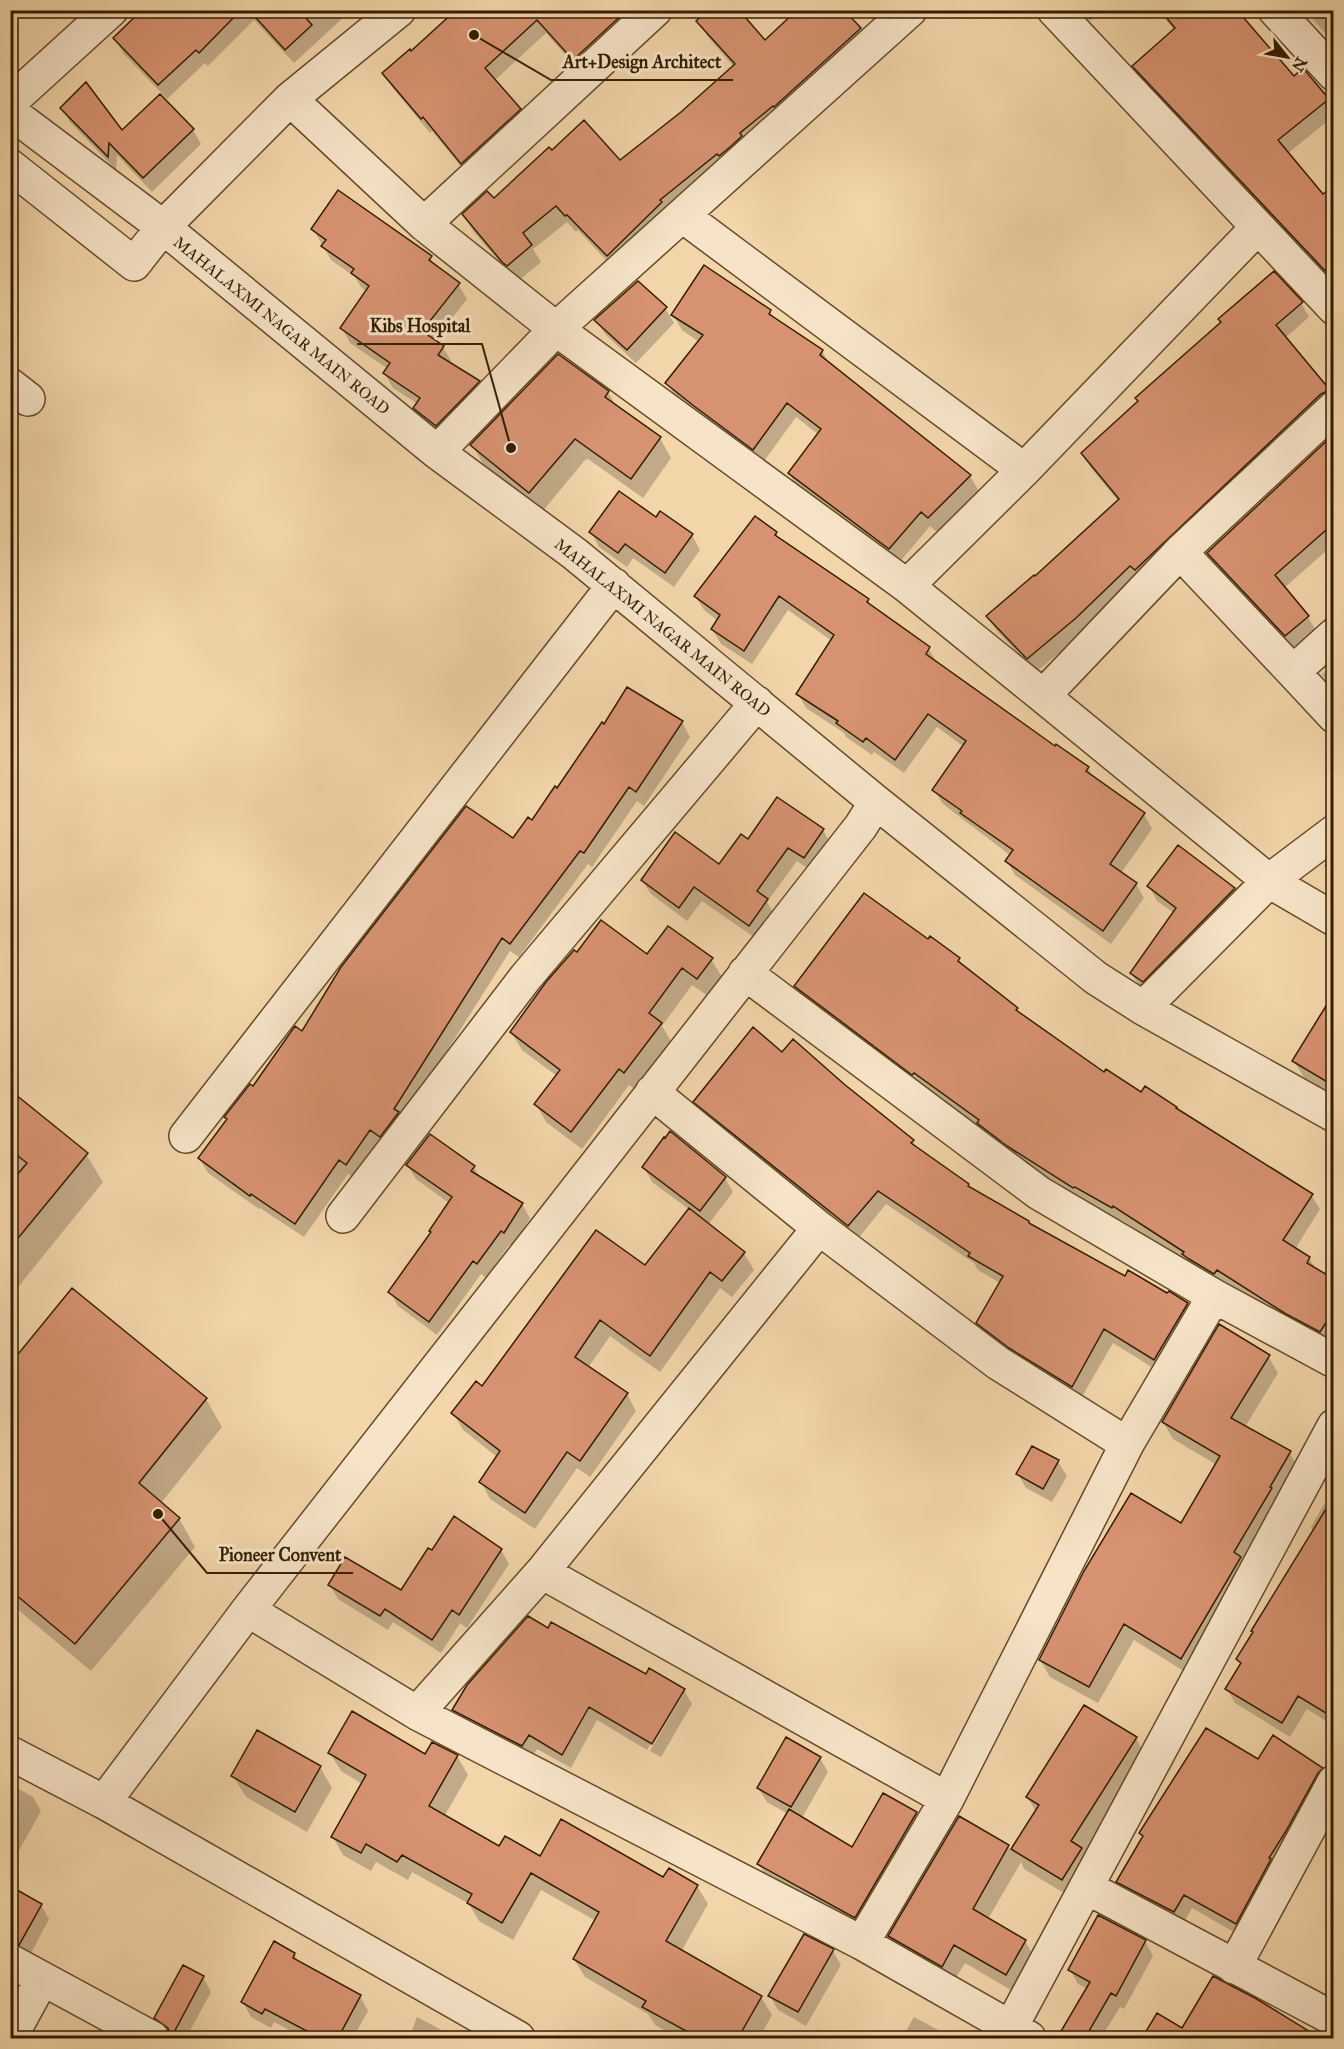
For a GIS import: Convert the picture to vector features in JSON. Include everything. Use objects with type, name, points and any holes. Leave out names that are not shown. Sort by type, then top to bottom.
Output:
[{"type":"street","points":[[10,102],[111,10]]},
{"type":"street","points":[[10,166],[134,264],[163,227],[290,99],[399,10]]},
{"type":"street","points":[[424,224],[655,10]]},
{"type":"street","points":[[437,452],[556,329],[910,10]]},
{"type":"street","points":[[1054,10],[1334,308]]},
{"type":"street","points":[[1275,10],[1334,74]]},
{"type":"street","points":[[290,99],[424,224],[556,329],[907,586],[1269,881],[1334,919]]},
{"type":"street","name":"MAHALAXMI NAGAR MAIN ROAD","points":[[10,112],[163,227],[437,452],[614,585],[876,802],[1096,978],[1143,1008],[1334,1115]]},
{"type":"street","points":[[683,216],[1024,470]]},
{"type":"street","points":[[907,586],[1024,470],[1257,228]]},
{"type":"street","points":[[1043,696],[1180,552],[1334,408]]},
{"type":"street","points":[[1180,552],[1334,716]]},
{"type":"street","points":[[186,1136],[614,585]]},
{"type":"street","points":[[1293,672],[1334,635]]},
{"type":"street","points":[[344,1216],[525,977],[757,704]]},
{"type":"street","points":[[104,1802],[248,1610],[861,826],[876,802]]},
{"type":"street","points":[[1143,1008],[1269,881],[1334,832]]},
{"type":"street","points":[[746,973],[1039,1193],[1214,1296],[1334,1361]]},
{"type":"street","points":[[652,1092],[819,1228],[998,1363],[1126,1444]]},
{"type":"street","points":[[417,1713],[542,1572],[819,1228]]},
{"type":"street","points":[[862,1943],[947,1799],[1126,1444],[1214,1296]]},
{"type":"street","points":[[248,1610],[417,1713],[862,1943],[1015,2035],[1086,1887],[1334,1426]]},
{"type":"street","points":[[542,1572],[947,1799]]},
{"type":"street","points":[[10,1754],[104,1802],[518,2038]]},
{"type":"street","points":[[1234,1967],[1334,1782]]},
{"type":"street","points":[[1086,1887],[1334,2019]]},
{"type":"street","points":[[10,1961],[152,2038]]},
{"type":"street","points":[[10,2038],[42,1979]]},
{"type":"building","points":[[142,10],[241,10],[199,53],[196,50],[158,85],[113,38]]},
{"type":"building","points":[[249,10],[299,10],[312,25],[285,50]]},
{"type":"building","points":[[456,10],[627,10],[573,60],[537,20],[485,68],[521,109],[461,164],[423,117],[421,119],[382,73],[410,49],[411,51]]},
{"type":"building","points":[[708,10],[739,10],[765,40],[797,10],[844,10],[861,28],[774,107],[740,133],[742,136],[730,147],[719,156],[717,154],[660,200],[662,202],[607,256],[556,206],[523,233],[532,245],[507,266],[502,262],[462,214],[487,191],[494,198],[549,147],[552,150],[584,120],[620,160],[681,112],[735,64],[696,21]]},
{"type":"building","points":[[1160,10],[1237,10],[1294,76],[1303,68],[1329,99],[1278,140],[1323,194],[1334,186],[1334,275],[1331,277],[1132,66],[1175,28]]},
{"type":"building","points":[[86,82],[122,130],[160,94],[194,129],[143,178],[109,143],[108,157],[60,108]]},
{"type":"building","points":[[338,190],[432,256],[429,260],[460,283],[422,331],[444,346],[438,355],[480,381],[436,426],[413,408],[420,398],[383,373],[390,363],[340,328],[369,286],[351,273],[354,269],[321,246],[326,240],[311,229]]},
{"type":"building","points":[[704,265],[771,310],[769,314],[823,350],[820,355],[971,475],[928,518],[921,512],[889,549],[788,473],[821,429],[787,403],[753,450],[694,406],[665,383],[703,335],[671,315]]},
{"type":"building","points":[[1274,271],[1303,302],[1276,325],[1330,390],[1321,394],[1135,570],[1130,566],[1076,618],[1027,659],[986,616],[1035,576],[1119,499],[1081,453],[1138,401],[1135,398],[1221,322],[1218,319]]},
{"type":"building","points":[[638,281],[667,307],[627,350],[594,320]]},
{"type":"building","points":[[558,354],[609,391],[605,397],[661,437],[631,479],[575,439],[529,493],[470,445]]},
{"type":"building","points":[[1334,434],[1334,523],[1275,575],[1309,616],[1285,636],[1207,553]]},
{"type":"building","points":[[619,491],[656,517],[660,511],[693,534],[665,573],[625,544],[618,553],[589,532]]},
{"type":"building","points":[[755,516],[777,532],[775,535],[869,599],[867,602],[930,647],[926,654],[1055,746],[1056,744],[1089,767],[1086,771],[1145,813],[1110,864],[1137,883],[1103,931],[1005,861],[1013,850],[960,813],[962,811],[932,790],[966,741],[928,714],[895,760],[866,738],[863,742],[836,723],[838,721],[796,694],[834,635],[779,596],[744,651],[711,629],[720,615],[694,596]]},
{"type":"building","points":[[627,687],[683,721],[636,792],[629,787],[584,853],[580,851],[510,944],[502,938],[394,1109],[399,1112],[380,1137],[370,1130],[346,1165],[339,1160],[295,1224],[251,1194],[250,1196],[198,1158],[227,1119],[224,1117],[250,1084],[253,1086],[295,1026],[302,1031],[341,967],[466,806],[513,838],[528,817],[532,820],[555,786],[557,788],[602,722],[604,724]]},
{"type":"building","points":[[777,797],[824,829],[804,858],[788,848],[757,891],[768,899],[749,926],[694,887],[679,908],[641,880],[675,832],[719,864],[741,834],[748,839]]},
{"type":"building","points":[[1178,845],[1235,888],[1143,982],[1130,973],[1176,908],[1147,886]]},
{"type":"building","points":[[864,893],[928,939],[930,936],[960,958],[958,961],[1018,1008],[1016,1010],[1104,1072],[1106,1069],[1141,1092],[1145,1086],[1313,1194],[1283,1240],[1310,1257],[1307,1263],[1334,1279],[1334,1310],[1320,1332],[1286,1314],[1217,1270],[1214,1274],[1113,1206],[1112,1208],[1075,1187],[1073,1188],[1007,1146],[977,1123],[979,1120],[914,1073],[912,1075],[794,986]]},
{"type":"building","points":[[601,920],[647,954],[668,926],[713,958],[697,979],[682,968],[649,1013],[662,1023],[624,1073],[619,1069],[571,1132],[534,1104],[560,1070],[510,1032],[546,982],[574,950],[577,952]]},
{"type":"building","points":[[1334,993],[1334,1086],[1292,1061]]},
{"type":"building","points":[[753,1027],[782,1052],[793,1039],[844,1084],[914,1140],[911,1143],[969,1184],[968,1186],[1125,1276],[1128,1270],[1188,1303],[1154,1360],[1104,1329],[1072,1387],[1009,1348],[976,1323],[1003,1276],[968,1256],[970,1253],[878,1191],[848,1226],[693,1102]]},
{"type":"building","points":[[10,1090],[88,1153],[10,1248],[10,1183],[27,1163],[10,1150]]},
{"type":"building","points":[[670,1131],[726,1177],[700,1211],[642,1167]]},
{"type":"building","points":[[430,1134],[475,1166],[471,1171],[523,1203],[504,1233],[501,1231],[477,1264],[473,1261],[429,1322],[388,1292],[431,1232],[429,1231],[452,1197],[406,1165]]},
{"type":"building","points":[[689,1208],[745,1252],[722,1281],[710,1272],[650,1356],[600,1320],[575,1357],[628,1393],[580,1461],[567,1452],[525,1513],[479,1482],[500,1451],[451,1413],[476,1381],[482,1386],[596,1230],[645,1265]]},
{"type":"building","points":[[72,1288],[207,1398],[139,1483],[180,1518],[75,1644],[10,1590],[10,1364]]},
{"type":"building","points":[[1219,1324],[1270,1355],[1231,1418],[1291,1451],[1234,1552],[1241,1557],[1181,1659],[1124,1624],[1089,1687],[1039,1660],[1084,1571],[1131,1493],[1181,1523],[1220,1456],[1162,1422]]},
{"type":"building","points":[[1032,1446],[1059,1460],[1043,1489],[1016,1474]]},
{"type":"building","points":[[1334,1496],[1334,1718],[1298,1696],[1282,1723],[1225,1689],[1241,1663],[1236,1659],[1253,1632],[1251,1631]]},
{"type":"building","points":[[454,1516],[502,1549],[459,1615],[452,1610],[432,1640],[385,1609],[380,1616],[328,1585],[345,1557],[401,1590],[428,1548],[432,1550]]},
{"type":"building","points":[[528,1616],[548,1628],[551,1622],[646,1674],[649,1668],[685,1689],[652,1744],[589,1707],[562,1755],[529,1735],[522,1746],[452,1710],[467,1685]]},
{"type":"building","points":[[1084,1705],[1137,1737],[1071,1841],[1082,1848],[1062,1880],[1011,1849],[1039,1805],[1026,1797]]},
{"type":"building","points":[[352,1711],[425,1754],[432,1742],[458,1755],[429,1806],[499,1846],[505,1836],[540,1856],[561,1819],[663,1877],[669,1868],[698,1885],[666,1941],[762,1996],[738,2038],[699,2038],[642,2007],[646,2001],[573,1959],[599,1912],[531,1873],[502,1923],[467,1903],[472,1894],[402,1855],[397,1862],[366,1844],[361,1853],[331,1837],[366,1775],[328,1753]]},
{"type":"building","points":[[1206,1728],[1258,1759],[1273,1735],[1323,1768],[1269,1858],[1271,1859],[1236,1924],[1184,1895],[1174,1912],[1116,1882],[1143,1836],[1139,1833]]},
{"type":"building","points":[[257,1730],[321,1766],[295,1812],[231,1776]]},
{"type":"building","points":[[786,1737],[821,1757],[791,1807],[757,1788]]},
{"type":"building","points":[[883,1793],[917,1812],[855,1918],[757,1864],[789,1809],[852,1847]]},
{"type":"building","points":[[959,1816],[1009,1845],[973,1909],[1026,1940],[1006,1975],[954,1945],[942,1967],[888,1936]]},
{"type":"building","points":[[10,1886],[42,1904],[19,1945],[10,1942]]},
{"type":"building","points":[[1098,1915],[1146,1940],[1116,1996],[1111,1993],[1085,2038],[1057,2038],[1090,1982],[1068,1970]]},
{"type":"building","points":[[804,1934],[834,1949],[798,2012],[768,1996]]},
{"type":"building","points":[[274,1941],[295,1953],[293,1958],[361,1995],[338,2038],[320,2038],[265,2009],[262,2014],[241,2002]]},
{"type":"building","points":[[183,1965],[204,1976],[171,2038],[168,2028],[154,2018]]},
{"type":"building","points":[[1213,1976],[1255,1998],[1320,2038],[1142,2038],[1157,2013],[1182,2028]]},
{"type":"place","name":"Art+Design Architect","points":[[474,35]]},
{"type":"place","name":"Kibs Hospital","points":[[511,448]]},
{"type":"place","name":"Pioneer Convent","points":[[158,1514]]}]
